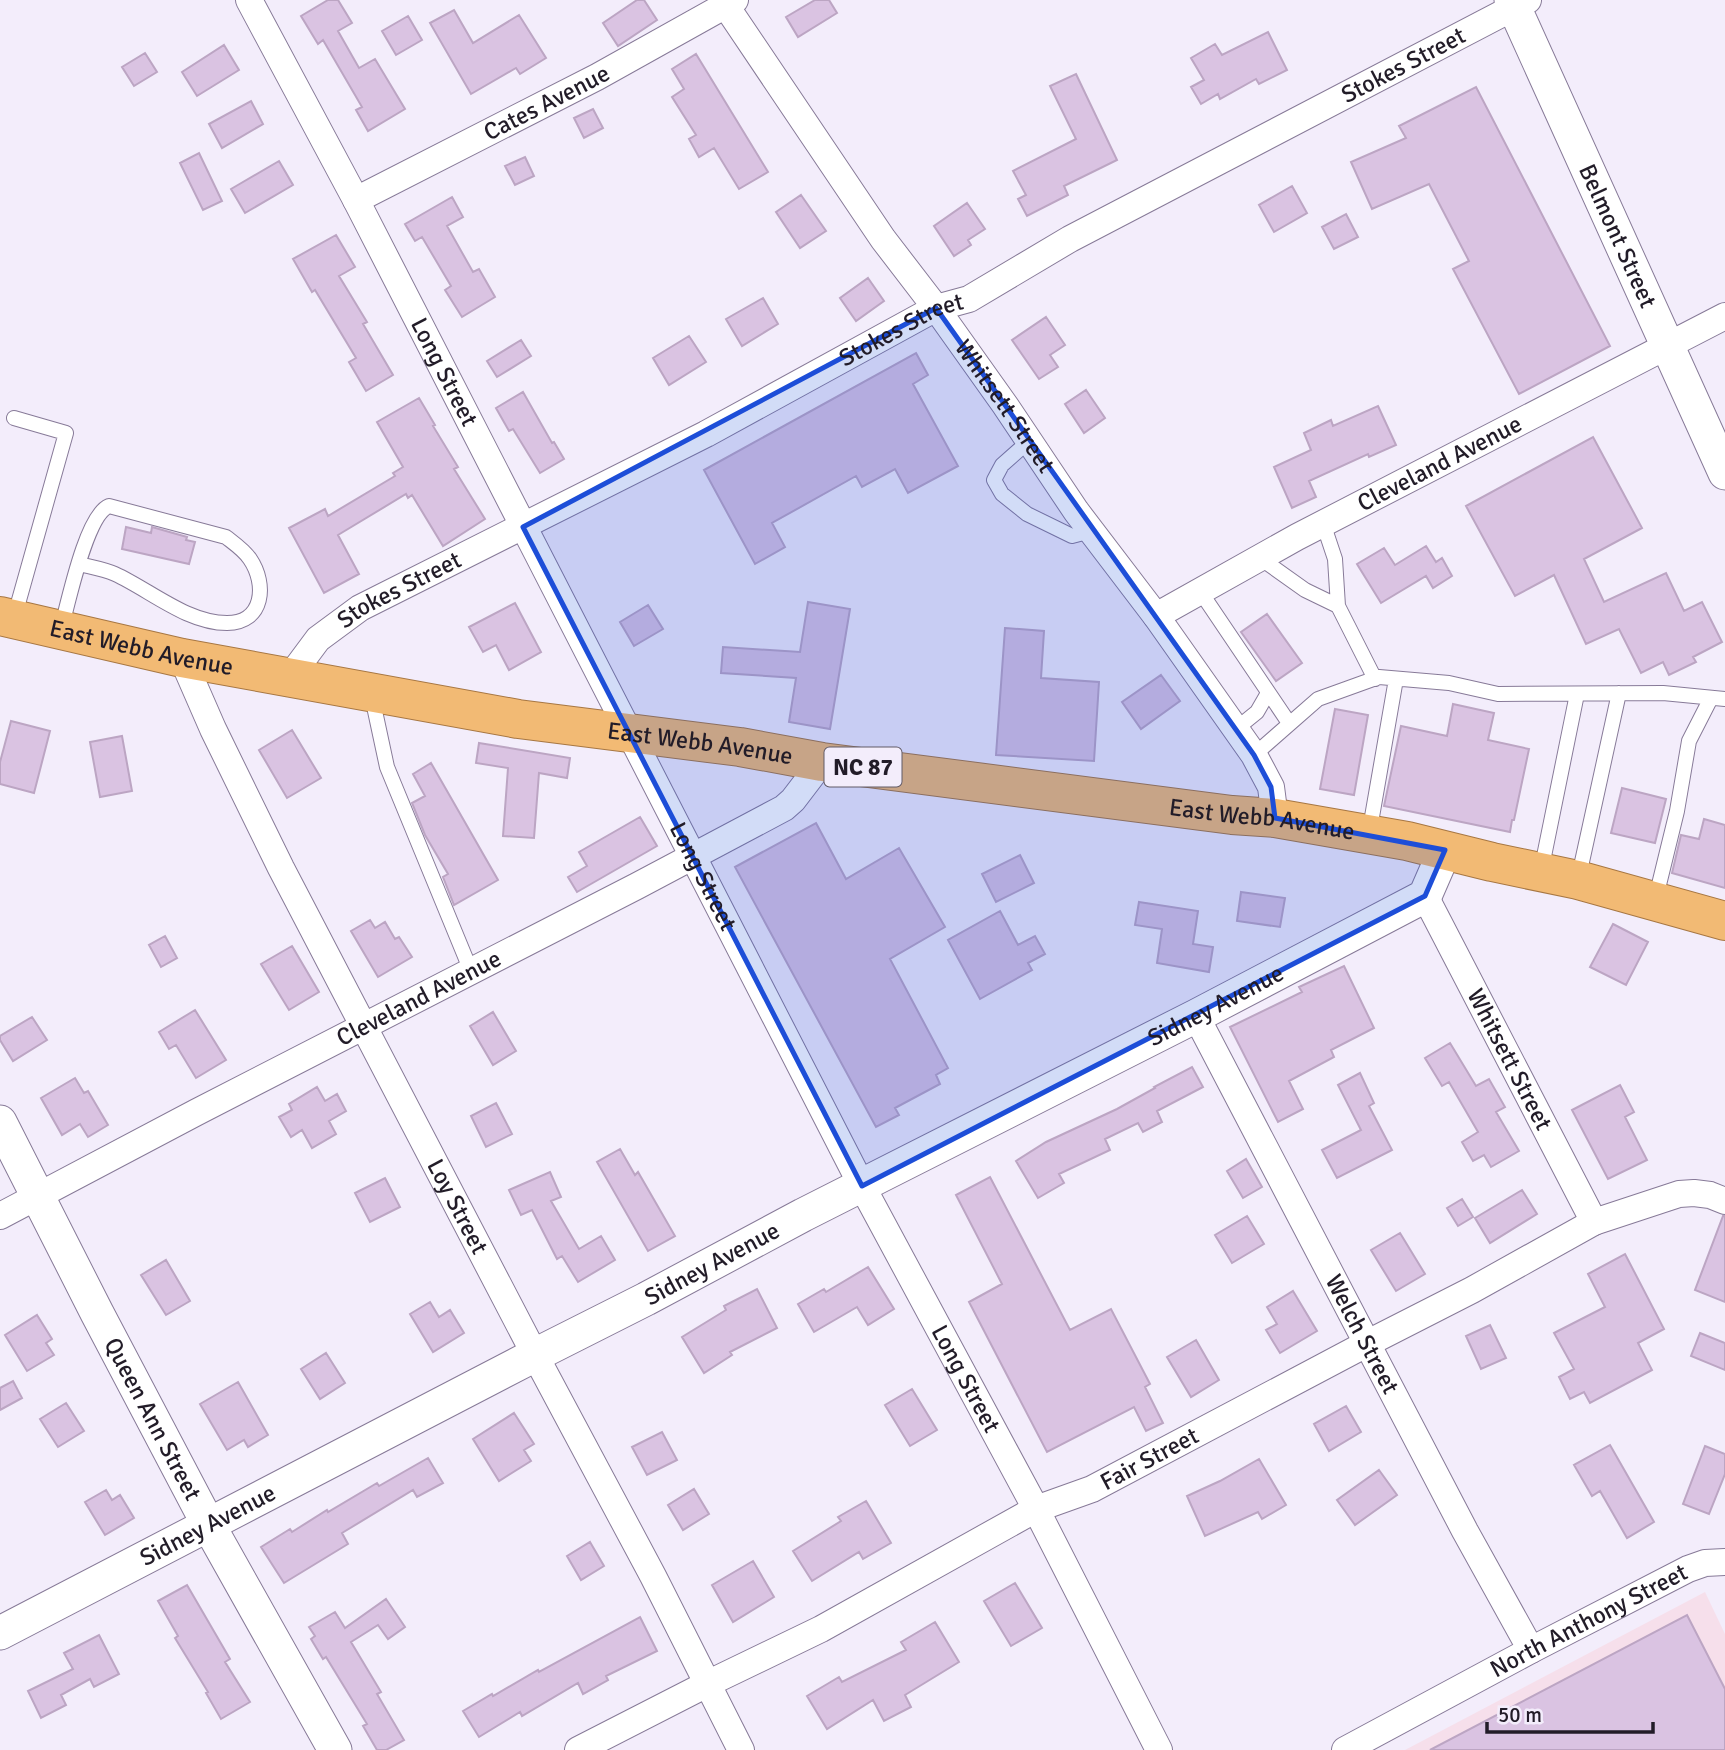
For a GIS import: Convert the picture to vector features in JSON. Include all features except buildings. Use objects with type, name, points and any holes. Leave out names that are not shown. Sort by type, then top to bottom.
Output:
[{"type":"highway","name":"East Webb Avenue","points":[[7,618],[182,658],[518,719],[740,747],[822,762],[1232,815],[1275,818],[1407,841],[1578,880],[1725,921]]},
{"type":"street","name":"Long Street","points":[[249,0],[356,200],[862,1186],[1036,1509],[1160,1750]]},
{"type":"street","name":"Cates Avenue","points":[[356,200],[597,77],[727,2]]},
{"type":"street","name":"Whitsett Street","points":[[727,2],[883,239],[936,308],[1076,511],[1156,616],[1254,755],[1271,787],[1275,818]]},
{"type":"street","name":"Stokes Street","points":[[289,677],[318,639],[360,608],[730,421],[936,308],[969,299],[1070,239],[1518,3]]},
{"type":"street","name":"Belmont Street","points":[[1518,3],[1725,473]]},
{"type":"street","name":"Cleveland Avenue","points":[[1156,616],[1323,523],[1725,316]]},
{"type":"street","name":"Loy Street","points":[[182,658],[247,799],[363,1027],[646,1563],[741,1750]]},
{"type":"street","name":"Cleveland Avenue","points":[[0,1216],[783,808],[793,800],[822,762]]},
{"type":"street","points":[[1425,896],[1445,850]]},
{"type":"street","name":"Whitsett Street","points":[[1425,896],[1594,1222]]},
{"type":"street","name":"Sidney Avenue","points":[[0,1633],[803,1215],[1196,1016],[1425,896]]},
{"type":"street","name":"Welch Street","points":[[1196,1016],[1465,1531],[1531,1650]]},
{"type":"street","name":"Queen Ann Street","points":[[0,1122],[208,1524],[335,1750]]},
{"type":"street","name":"Fair Street","points":[[578,1750],[821,1629],[1036,1509],[1092,1489],[1472,1290],[1594,1222],[1679,1194],[1710,1195],[1725,1201]]},
{"type":"street","name":"North Anthony Street","points":[[1345,1750],[1688,1569],[1705,1563],[1725,1562]]},
{"type":"lane","points":[[7,618],[66,433],[14,418]]},
{"type":"lane","points":[[1029,441],[1002,465],[994,480],[1002,495],[1027,514],[1072,536],[1091,531]]},
{"type":"lane","points":[[61,630],[83,549],[97,516],[102,509],[109,506],[226,537],[249,558],[255,569],[260,584],[259,598],[256,609],[248,617],[237,622],[215,621],[175,607],[113,573],[79,564]]},
{"type":"lane","points":[[1323,523],[1335,559],[1338,606],[1375,679]]},
{"type":"lane","points":[[1260,558],[1305,590],[1338,606]]},
{"type":"lane","points":[[1200,591],[1289,723]]},
{"type":"lane","points":[[1254,755],[1318,699],[1378,677],[1449,683],[1498,694],[1663,693],[1718,698],[1689,741],[1677,811],[1655,902]]},
{"type":"lane","points":[[1369,835],[1396,679]]},
{"type":"lane","points":[[371,692],[387,766],[471,971]]},
{"type":"lane","points":[[1236,729],[1257,712],[1268,693]]},
{"type":"lane","points":[[1541,872],[1577,694]]},
{"type":"lane","points":[[1578,880],[1619,694]]},
{"type":"highlighted area","points":[[936,308],[1254,755],[1271,787],[1275,818],[1445,850],[1425,896],[862,1186],[523,527]]},
{"type":"shaded area","points":[[1705,1592],[1725,1634],[1725,1750],[1405,1750]]}]
